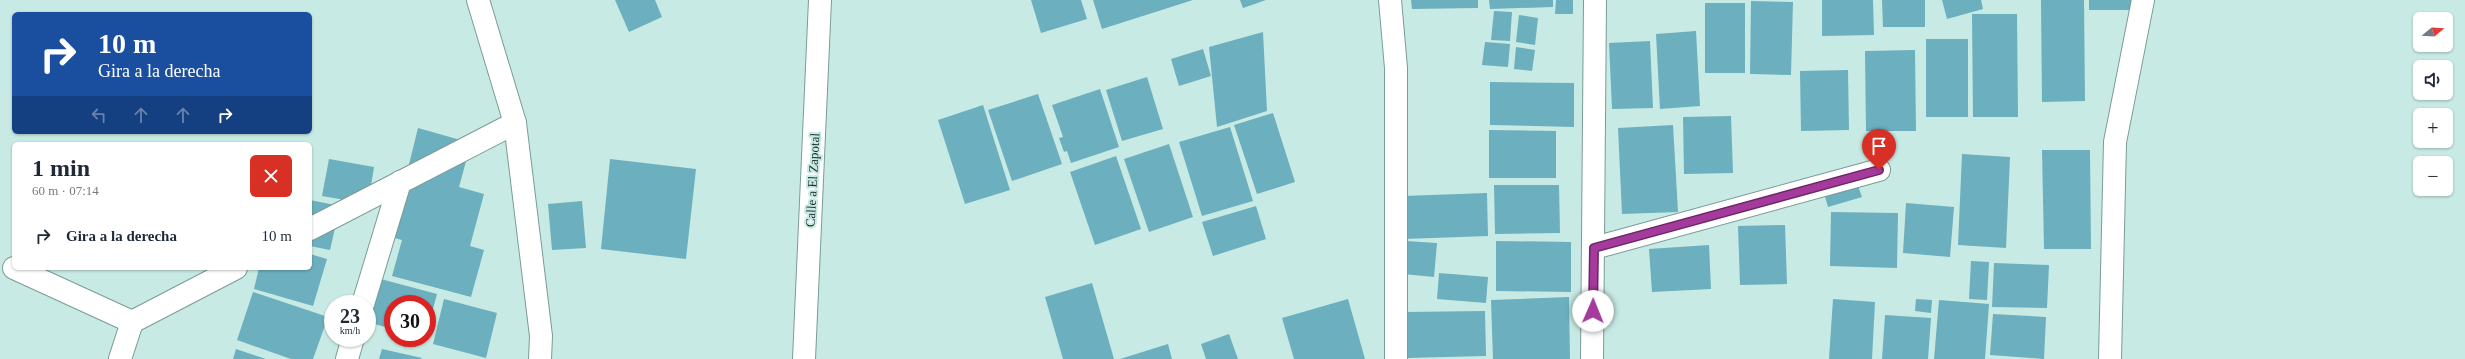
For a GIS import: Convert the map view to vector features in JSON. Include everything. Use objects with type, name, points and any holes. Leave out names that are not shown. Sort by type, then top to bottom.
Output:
[{"type":"street","points":[[478,0],[515,123],[541,336],[540,359]]},
{"type":"street","name":"Calle a El Zapotal","points":[[804,359],[820,0]]},
{"type":"street","points":[[1390,0],[1396,68],[1396,359]]},
{"type":"street","points":[[1592,359],[1595,0]]},
{"type":"street","points":[[2110,359],[2115,142],[2143,0]]},
{"type":"street","points":[[312,228],[515,123]]},
{"type":"street","points":[[1594,248],[1879,170]]},
{"type":"street","points":[[366,295],[400,182]]},
{"type":"street","points":[[0,261],[12,267]]},
{"type":"street","points":[[18,270],[132,322]]},
{"type":"street","points":[[120,359],[132,322],[232,270]]},
{"type":"street","points":[[347,359],[350,347]]},
{"type":"building","points":[[615,0],[655,0],[662,17],[629,32]]},
{"type":"building","points":[[1031,0],[1081,0],[1087,19],[1041,33]]},
{"type":"building","points":[[1093,0],[1193,0],[1102,29]]},
{"type":"building","points":[[1240,0],[1266,0],[1243,8]]},
{"type":"building","points":[[1411,0],[1478,0],[1478,8],[1412,9]]},
{"type":"building","points":[[1489,0],[1553,0],[1553,7],[1490,9]]},
{"type":"building","points":[[1556,0],[1573,0],[1573,14],[1555,14]]},
{"type":"building","points":[[1822,0],[1873,0],[1874,35],[1822,36]]},
{"type":"building","points":[[1882,0],[1925,0],[1925,27],[1883,27]]},
{"type":"building","points":[[1942,0],[1981,0],[1983,9],[1947,19]]},
{"type":"building","points":[[2041,0],[2084,0],[2085,101],[2042,102]]},
{"type":"building","points":[[2089,0],[2135,0],[2135,10],[2089,10]]},
{"type":"building","points":[[1751,1],[1793,2],[1791,75],[1750,74]]},
{"type":"building","points":[[1705,3],[1745,3],[1745,73],[1705,73]]},
{"type":"building","points":[[1494,11],[1512,12],[1510,41],[1491,40]]},
{"type":"building","points":[[1972,14],[2017,14],[2018,117],[1973,117]]},
{"type":"building","points":[[1519,15],[1538,18],[1535,45],[1516,42]]},
{"type":"building","points":[[1696,31],[1700,106],[1660,109],[1656,34]]},
{"type":"building","points":[[1263,32],[1267,111],[1217,127],[1209,47]]},
{"type":"building","points":[[1926,39],[1968,39],[1968,117],[1926,117]]},
{"type":"building","points":[[1650,41],[1653,108],[1612,109],[1609,43]]},
{"type":"building","points":[[1485,42],[1510,44],[1508,67],[1482,65]]},
{"type":"building","points":[[1516,47],[1535,50],[1532,71],[1514,69]]},
{"type":"building","points":[[1203,49],[1211,76],[1179,86],[1171,59]]},
{"type":"building","points":[[1915,50],[1916,131],[1866,131],[1865,51]]},
{"type":"building","points":[[1848,70],[1849,130],[1801,131],[1800,71]]},
{"type":"building","points":[[1147,77],[1163,129],[1122,141],[1106,90]]},
{"type":"building","points":[[1490,82],[1574,83],[1574,127],[1490,125]]},
{"type":"building","points":[[1100,89],[1119,147],[1071,163],[1067,151],[1064,152],[1059,138],[1063,137],[1052,105]]},
{"type":"building","points":[[1038,94],[1062,164],[1012,181],[988,110]]},
{"type":"building","points":[[983,105],[1010,190],[965,204],[938,120]]},
{"type":"building","points":[[1273,113],[1295,182],[1257,194],[1234,125]]},
{"type":"building","points":[[1731,116],[1733,173],[1684,174],[1683,117]]},
{"type":"building","points":[[1673,125],[1678,212],[1622,214],[1618,128]]},
{"type":"building","points":[[1230,127],[1253,201],[1202,216],[1179,142]]},
{"type":"building","points":[[418,128],[471,143],[459,187],[484,194],[470,246],[484,250],[471,297],[392,276],[402,240],[391,237]]},
{"type":"building","points":[[1489,130],[1556,131],[1556,178],[1489,178]]},
{"type":"building","points":[[1169,144],[1193,217],[1149,232],[1124,159]]},
{"type":"building","points":[[2042,150],[2090,150],[2091,249],[2044,249]]},
{"type":"building","points":[[1962,154],[2010,157],[2006,248],[1958,245]]},
{"type":"building","points":[[1116,156],[1141,229],[1095,245],[1070,172]]},
{"type":"building","points":[[329,159],[374,167],[368,204],[322,196]]},
{"type":"building","points":[[610,159],[696,169],[686,259],[601,249]]},
{"type":"building","points":[[1857,183],[1862,197],[1828,207],[1824,193]]},
{"type":"building","points":[[1494,185],[1559,185],[1560,233],[1495,234]]},
{"type":"building","points":[[1487,193],[1488,236],[1404,239],[1403,196]]},
{"type":"building","points":[[312,200],[340,206],[330,250],[312,246]]},
{"type":"building","points":[[582,201],[586,248],[552,250],[548,204]]},
{"type":"building","points":[[1906,203],[1954,207],[1950,257],[1903,253]]},
{"type":"building","points":[[1256,206],[1266,239],[1213,256],[1202,222]]},
{"type":"building","points":[[1831,212],[1898,213],[1897,268],[1830,266]]},
{"type":"building","points":[[1785,225],[1787,284],[1740,285],[1738,226]]},
{"type":"building","points":[[1406,241],[1437,243],[1434,277],[1403,274]]},
{"type":"building","points":[[1496,241],[1571,242],[1571,292],[1496,291]]},
{"type":"building","points":[[1709,245],[1711,289],[1652,292],[1649,249]]},
{"type":"building","points":[[312,255],[327,259],[313,306],[254,289],[259,270],[312,270]]},
{"type":"building","points":[[1971,261],[1989,262],[1987,300],[1969,299]]},
{"type":"building","points":[[1994,263],[2049,265],[2047,308],[1992,307]]},
{"type":"building","points":[[1439,273],[1488,277],[1486,303],[1437,299]]},
{"type":"building","points":[[377,278],[437,294],[436,298],[436,295],[384,295],[384,327],[376,324],[376,295],[373,295]]},
{"type":"building","points":[[1092,283],[1114,359],[1063,359],[1045,297]]},
{"type":"building","points":[[253,292],[324,316],[324,328],[313,359],[291,359],[237,340]]},
{"type":"building","points":[[1569,297],[1570,359],[1493,359],[1491,300]]},
{"type":"building","points":[[444,299],[497,313],[486,358],[436,345],[436,332]]},
{"type":"building","points":[[1348,299],[1365,359],[1294,359],[1282,318]]},
{"type":"building","points":[[1833,299],[1875,302],[1872,359],[1829,359]]},
{"type":"building","points":[[1916,299],[1932,300],[1931,313],[1915,311]]},
{"type":"building","points":[[1939,300],[1989,304],[1985,359],[1934,359]]},
{"type":"building","points":[[1485,311],[1486,356],[1406,358],[1404,312]]},
{"type":"building","points":[[1993,314],[2046,317],[2044,359],[1990,355]]},
{"type":"building","points":[[1885,315],[1931,318],[1928,359],[1882,359]]},
{"type":"building","points":[[1229,334],[1238,359],[1206,359],[1201,344]]},
{"type":"building","points":[[1168,344],[1172,359],[1120,359]]},
{"type":"building","points":[[236,349],[266,359],[233,359]]},
{"type":"building","points":[[382,349],[422,358],[379,359]]},
{"type":"route","points":[[1593,311],[1594,248],[1879,170]]}]
